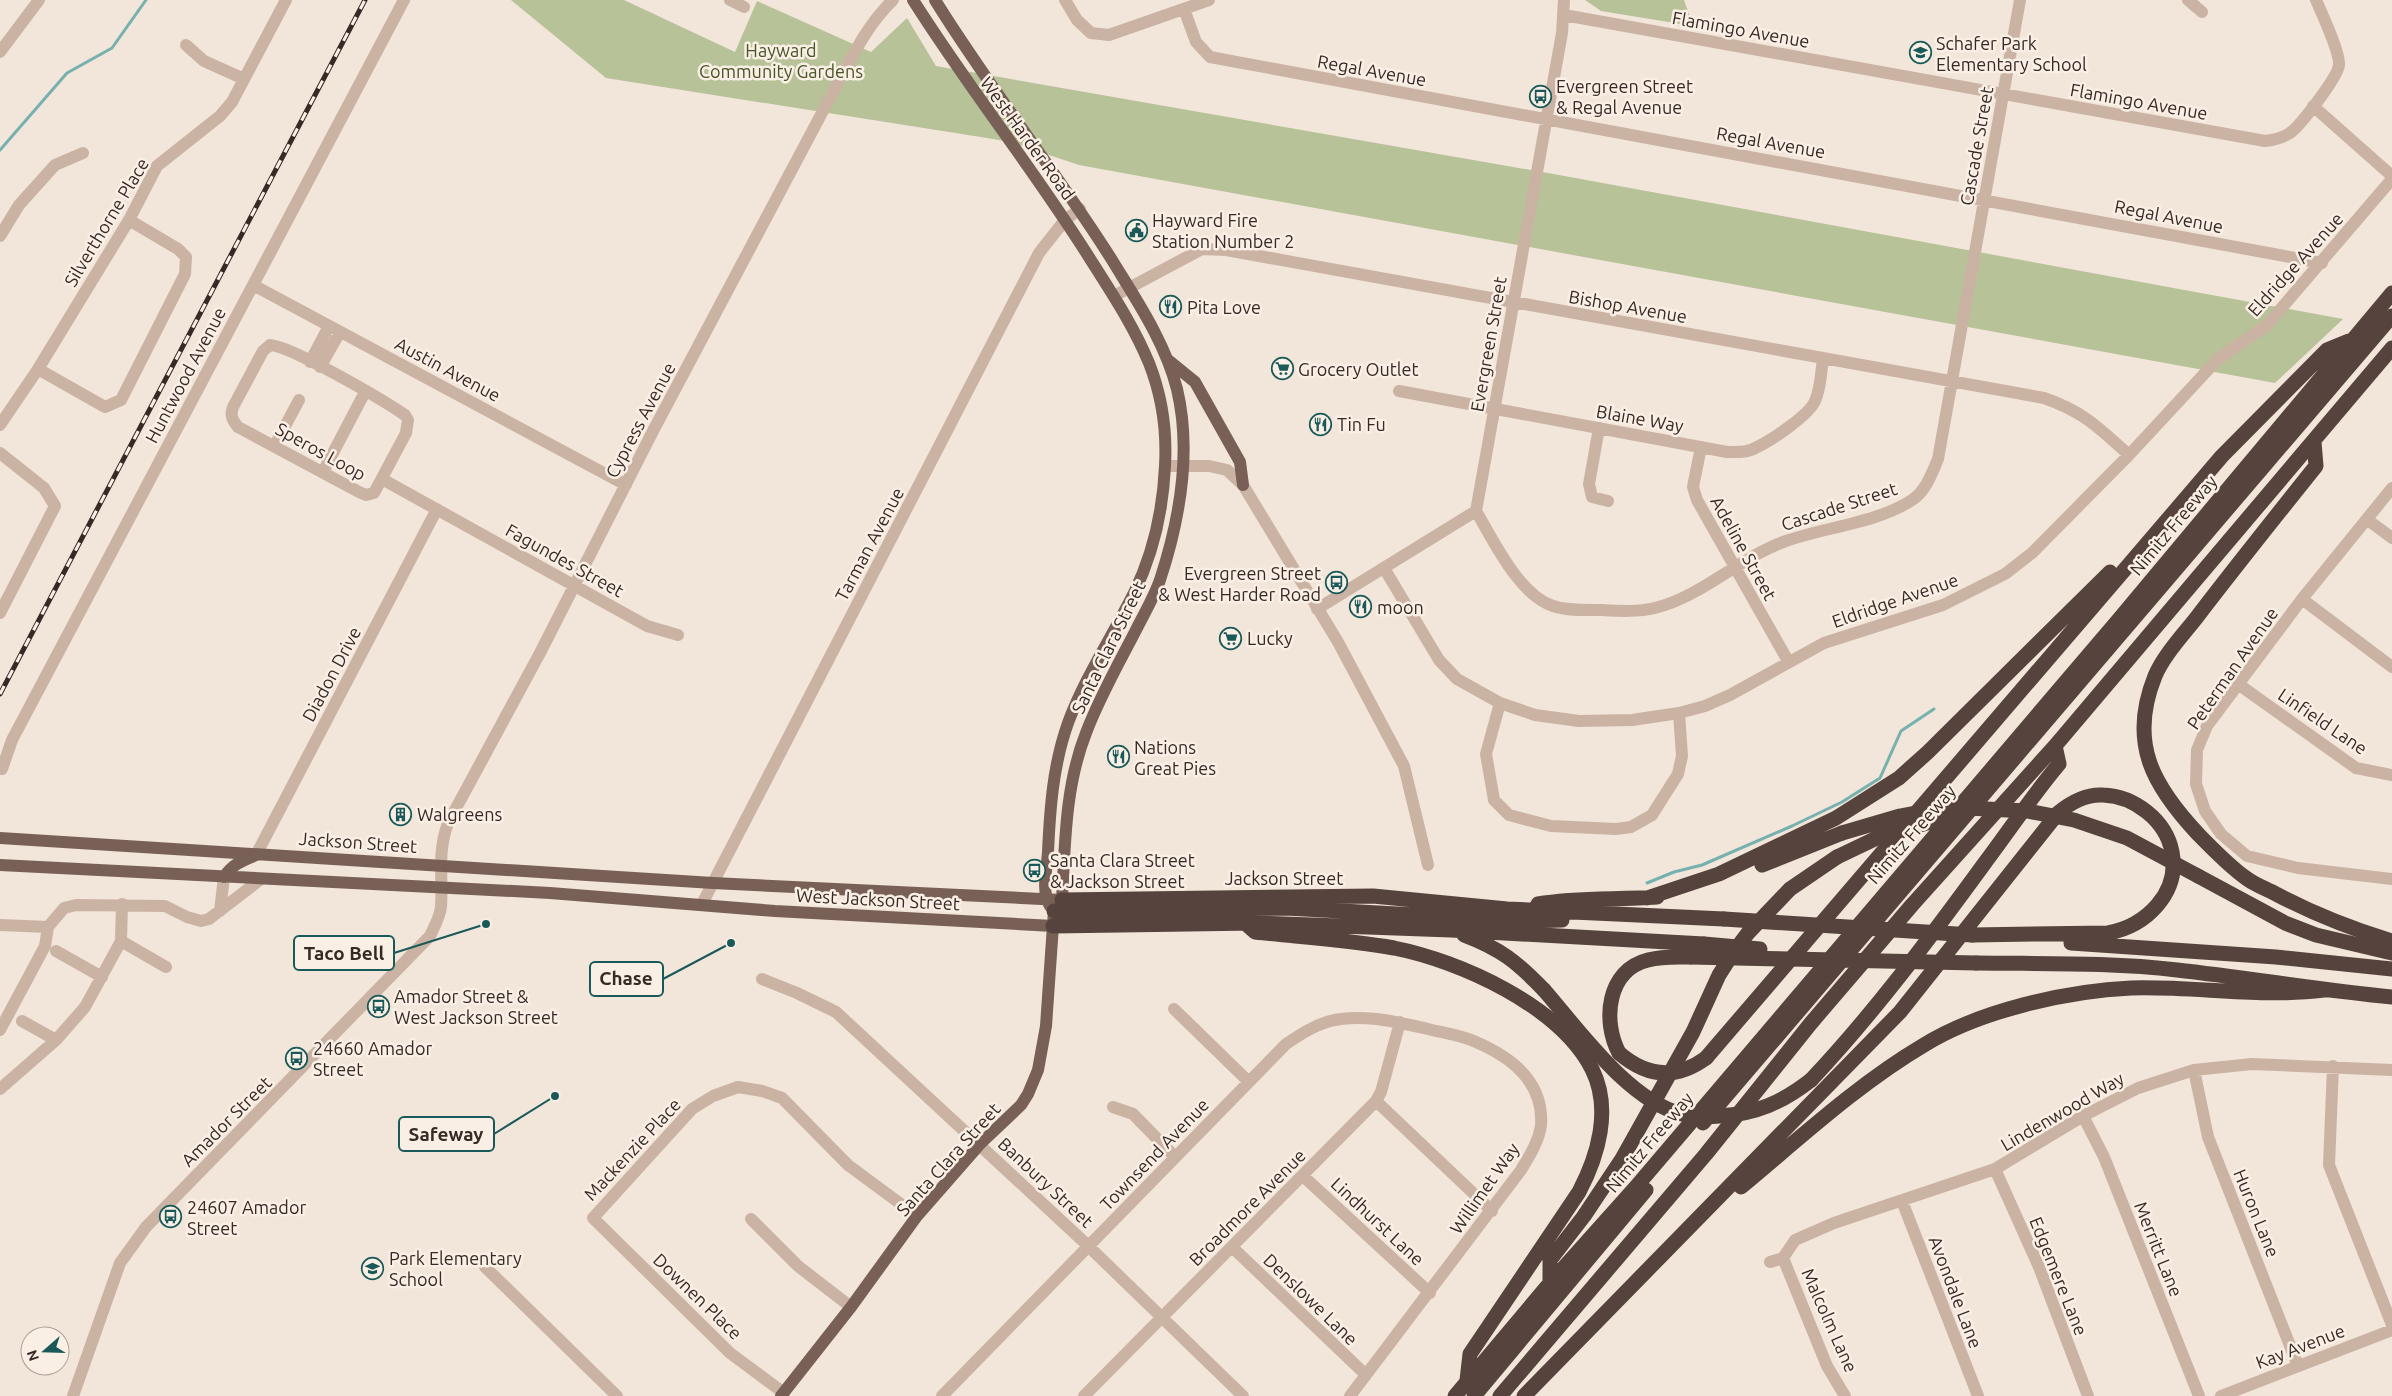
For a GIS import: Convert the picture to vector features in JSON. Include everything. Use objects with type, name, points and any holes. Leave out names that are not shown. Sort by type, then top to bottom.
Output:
[{"type":"highway","name":"Nimitz Freeway","points":[[1455,1396],[1550,1283],[1635,1188],[2120,618],[2392,293]]},
{"type":"highway","points":[[1474,1396],[1657,1178],[2392,316]]},
{"type":"highway","points":[[2352,340],[2326,350],[2222,456],[2184,500],[1706,1058],[1693,1068],[1678,1072],[1659,1073],[1642,1069],[1619,1053],[1609,1030],[1609,1007],[1615,986],[1632,967],[1647,960],[1691,957],[1892,960],[2064,964],[2176,970],[2392,997]]},
{"type":"highway","points":[[1500,1396],[1706,1154],[1886,935],[2055,746],[2149,632],[2314,442],[2392,348]]},
{"type":"highway","points":[[2314,442],[2316,466],[2248,549],[2156,674],[2145,714],[2146,749],[2156,780],[2174,808],[2220,856],[2247,879],[2296,905],[2342,925],[2392,941]]},
{"type":"highway","points":[[1647,898],[1712,877],[1763,854],[1836,818],[1899,778],[2002,680],[2184,500]]},
{"type":"highway","points":[[1451,930],[1493,947],[1518,962],[1628,1083],[1650,1099],[1682,1114],[1706,1117],[1744,1114],[1776,1103],[1811,1080],[1886,992],[2059,764],[2055,746]]},
{"type":"highway","points":[[1524,1396],[1555,1362],[1684,1234],[1900,1012],[2058,813],[2070,803],[2085,797],[2102,795],[2134,804],[2151,814],[2163,830],[2172,852],[2172,875],[2166,892],[2156,908],[2129,927],[2108,933],[1972,935]]},
{"type":"highway","points":[[1507,909],[1561,900],[1647,898],[1678,895],[1714,885],[1842,833],[1900,816],[1947,807],[1976,810],[2027,811],[2074,820],[2127,838],[2285,923],[2316,935],[2392,953]]},
{"type":"highway","points":[[1550,1283],[1550,1260],[1584,1216],[1622,1159],[1693,1032],[1719,975],[1748,933],[1790,889],[1837,857],[1881,836],[1976,810]]},
{"type":"highway","name":"Jackson Street","points":[[1054,904],[1373,896],[1507,909]]},
{"type":"highway","points":[[1054,904],[1286,908],[1526,922],[1666,916]]},
{"type":"highway","points":[[1507,909],[1724,919],[1972,935],[2276,957],[2392,969]]},
{"type":"highway","points":[[1053,926],[1256,923],[1451,930],[1704,944],[1892,960]]},
{"type":"highway","points":[[1246,924],[1255,932],[1395,948],[1472,973],[1502,987],[1546,1017],[1583,1055],[1592,1071],[1600,1100],[1601,1131],[1591,1170],[1543,1247],[1470,1354],[1467,1380]]},
{"type":"highway","points":[[1684,1234],[1874,1078],[1925,1044],[1971,1023],[2019,1006],[2066,996],[2131,988],[2288,995],[2324,990]]},
{"type":"main road","name":"West Harder Road","points":[[913,0],[954,63],[1065,220],[1114,296]]},
{"type":"main road","name":"West Harder Road","points":[[935,0],[980,71],[1080,209],[1130,288]]},
{"type":"main road","points":[[1094,265],[1109,256]]},
{"type":"main road","name":"Santa Clara Street","points":[[1054,904],[1078,754],[1096,710],[1158,584],[1178,512],[1184,434],[1181,411],[1168,360],[1130,288]]},
{"type":"main road","name":"Santa Clara Street","points":[[782,1394],[851,1308],[917,1216],[980,1144],[1021,1105],[1038,1070],[1047,1017],[1053,926],[1051,790],[1057,759],[1076,703],[1134,593],[1150,552],[1161,507],[1165,466],[1164,416],[1153,375],[1134,330],[1114,296]]},
{"type":"main road","points":[[1168,360],[1195,382],[1240,462],[1243,485]]},
{"type":"main road","name":"Jackson Street","points":[[0,838],[713,883]]},
{"type":"main road","points":[[224,877],[229,868],[256,855]]},
{"type":"main road","points":[[0,865],[440,887],[702,904]]},
{"type":"main road","name":"West Jackson Street","points":[[713,883],[1054,904]]},
{"type":"main road","name":"West Jackson Street","points":[[702,904],[775,911],[1053,926]]},
{"type":"street","points":[[0,52],[39,0]]},
{"type":"street","name":"Silverthorne Place","points":[[0,425],[38,368],[128,220],[157,166],[220,116],[232,102],[286,0]]},
{"type":"street","name":"Huntwood Avenue","points":[[2,769],[11,743],[404,0]]},
{"type":"street","points":[[730,0],[744,7]]},
{"type":"street","name":"Cypress Avenue","points":[[440,866],[442,840],[448,823],[575,586],[626,484],[861,40],[877,17],[893,0]]},
{"type":"street","points":[[1065,0],[1077,20],[1092,33],[1109,35],[1208,0]]},
{"type":"street","name":"Evergreen Street","points":[[1476,511],[1564,15],[1564,0]]},
{"type":"street","name":"Cascade Street","points":[[1476,511],[1518,578],[1537,598],[1553,606],[1573,610],[1635,611],[1674,602],[1779,543],[1898,508],[1914,499],[1927,483],[1938,459],[2020,0]]},
{"type":"street","points":[[2188,0],[2202,12]]},
{"type":"street","name":"Flamingo Avenue","points":[[1564,15],[2264,141],[2278,139],[2291,132],[2333,80],[2339,65],[2336,52],[2316,0]]},
{"type":"street","name":"Regal Avenue","points":[[1184,9],[1196,42],[1210,57],[2322,262]]},
{"type":"street","points":[[186,45],[204,61],[244,79]]},
{"type":"street","points":[[2313,106],[2392,177]]},
{"type":"street","points":[[0,236],[20,205],[55,165],[83,153]]},
{"type":"street","name":"Eldridge Avenue","points":[[1384,568],[1439,660],[1456,679],[1500,704],[1536,715],[1578,721],[1632,720],[1679,713],[1730,696],[1788,661],[1824,643],[1943,605],[2005,574],[2032,553],[2129,455],[2218,359],[2267,325],[2392,177]]},
{"type":"street","name":"Tarman Avenue","points":[[702,904],[1039,253],[1065,220],[1080,209]]},
{"type":"street","points":[[38,368],[104,407],[121,400],[185,274],[186,257],[178,249],[128,220]]},
{"type":"street","name":"Bishop Avenue","points":[[1114,296],[1202,249],[1226,250],[2044,398],[2068,406],[2087,417],[2129,455]]},
{"type":"street","name":"Austin Avenue","points":[[253,285],[626,484]]},
{"type":"street","points":[[315,365],[335,329]]},
{"type":"street","name":"Speros Loop","points":[[270,345],[277,346],[315,365],[400,411],[408,420],[406,433],[374,493],[366,495],[238,427],[233,421],[231,413],[233,407],[263,351],[270,345]]},
{"type":"street","name":"Blaine Way","points":[[1400,391],[1701,447],[1743,452],[1757,448],[1798,418],[1815,402],[1822,358]]},
{"type":"street","points":[[323,472],[365,392]]},
{"type":"street","points":[[275,445],[299,400]]},
{"type":"street","points":[[1599,428],[1589,484],[1592,497],[1608,501]]},
{"type":"street","name":"Adeline Street","points":[[1701,447],[1693,487],[1696,500],[1788,661]]},
{"type":"street","points":[[0,453],[44,488],[55,506],[0,613]]},
{"type":"street","points":[[1165,466],[1208,466],[1228,470],[1243,485],[1383,723],[1404,766],[1428,865]]},
{"type":"street","name":"Fagundes Street","points":[[382,479],[647,626],[678,635]]},
{"type":"street","name":"Peterman Avenue","points":[[2392,488],[2368,520],[2302,599],[2207,726],[2197,750],[2196,784],[2205,811],[2221,834],[2247,856],[2298,868],[2392,879]]},
{"type":"street","name":"Diadon Drive","points":[[256,855],[437,509]]},
{"type":"street","points":[[1317,609],[1476,511]]},
{"type":"street","points":[[2368,520],[2392,538]]},
{"type":"street","points":[[2302,599],[2392,667]]},
{"type":"street","name":"Linfield Lane","points":[[2238,684],[2356,768],[2392,775]]},
{"type":"street","points":[[1500,704],[1486,754],[1494,800],[1509,815],[1551,826],[1616,830],[1631,827],[1652,815],[1678,774],[1682,756],[1679,713]]},
{"type":"street","name":"Amador Street","points":[[73,1396],[120,1263],[146,1227],[430,936],[441,908],[440,866]]},
{"type":"street","points":[[220,911],[224,877]]},
{"type":"street","points":[[0,1028],[45,946],[48,927],[64,908],[76,904],[165,906],[187,917],[200,920],[209,919],[261,879]]},
{"type":"street","points":[[0,1089],[56,1040],[85,1007],[121,941],[122,904]]},
{"type":"street","points":[[0,925],[48,927]]},
{"type":"street","points":[[121,941],[166,967]]},
{"type":"street","points":[[56,951],[102,977]]},
{"type":"street","name":"Banbury Street","points":[[762,979],[836,1012],[1088,1246],[1162,1317],[1237,1394]]},
{"type":"street","points":[[1174,1009],[1249,1082]]},
{"type":"street","name":"Townsend Avenue","points":[[942,1396],[1286,1044],[1309,1028],[1332,1021],[1362,1017],[1400,1022]]},
{"type":"street","points":[[22,1022],[56,1040]]},
{"type":"street","name":"Broadmore Avenue","points":[[1084,1396],[1376,1101],[1381,1092],[1400,1022]]},
{"type":"street","name":"Willimet Way","points":[[1350,1396],[1492,1211],[1532,1151],[1541,1126],[1538,1100],[1526,1073],[1501,1054],[1474,1041],[1400,1022]]},
{"type":"street","name":"Lindenwood Way","points":[[1783,1258],[1795,1240],[1834,1223],[1995,1169],[2083,1116],[2138,1088],[2194,1070],[2252,1064],[2392,1070]]},
{"type":"street","points":[[2333,1066],[2329,1164],[2392,1325]]},
{"type":"street","name":"Huron Lane","points":[[2194,1070],[2208,1137],[2298,1366]]},
{"type":"street","name":"Mackenzie Place","points":[[593,1218],[692,1109],[713,1096],[738,1087],[762,1091],[782,1098],[848,1165],[917,1216]]},
{"type":"street","points":[[1376,1101],[1492,1211]]},
{"type":"street","points":[[1113,1107],[1133,1114],[1175,1157]]},
{"type":"street","name":"Merritt Lane","points":[[2083,1116],[2104,1157],[2199,1396]]},
{"type":"street","name":"Edgemere Lane","points":[[1995,1169],[2039,1267],[2088,1396]]},
{"type":"street","name":"Lindhurst Lane","points":[[1303,1176],[1430,1293]]},
{"type":"street","name":"Avondale Lane","points":[[1902,1201],[1978,1396]]},
{"type":"street","name":"Downen Place","points":[[593,1218],[730,1353],[782,1394]]},
{"type":"street","points":[[750,1218],[798,1266],[851,1308]]},
{"type":"street","name":"Denslowe Lane","points":[[1232,1247],[1366,1375]]},
{"type":"street","points":[[1770,1262],[1783,1258]]},
{"type":"street","name":"Malcolm Lane","points":[[1783,1258],[1827,1366],[1845,1396]]},
{"type":"street","points":[[485,1267],[618,1396]]},
{"type":"street","name":"Kay Avenue","points":[[2221,1396],[2392,1330]]},
{"type":"green space","name":"Hayward Community Gardens","points":[[511,0],[624,0],[735,52],[757,1],[871,52],[907,18],[936,66],[1548,173],[2343,319],[2275,383],[1079,165],[1010,142],[606,78]]},
{"type":"green space","points":[[1585,0],[1684,0],[1693,26],[1601,11]]},
{"type":"waterway","points":[[0,150],[67,73],[112,48],[146,0]]},
{"type":"waterway","points":[[1647,883],[1674,872],[1702,865],[1842,802],[1880,778],[1901,731],[1934,709]]},
{"type":"railway","points":[[0,694],[365,0]]},
{"type":"place","name":"Schafer Park Elementary School","points":[[1920,53]]},
{"type":"place","name":"Evergreen Street & Regal Avenue","points":[[1540,96]]},
{"type":"place","name":"Hayward Fire Station Number 2","points":[[1136,230]]},
{"type":"place","name":"Pita Love","points":[[1171,307]]},
{"type":"place","name":"Grocery Outlet","points":[[1282,369]]},
{"type":"place","name":"Tin Fu","points":[[1321,424]]},
{"type":"place","name":"Evergreen Street & West Harder Road","points":[[1337,583]]},
{"type":"place","name":"moon","points":[[1361,607]]},
{"type":"place","name":"Lucky","points":[[1231,638]]},
{"type":"place","name":"Nations Great Pies","points":[[1118,757]]},
{"type":"place","name":"Walgreens","points":[[401,814]]},
{"type":"place","name":"Santa Clara Street & Jackson Street","points":[[1034,870]]},
{"type":"place","name":"Taco Bell","points":[[486,924]]},
{"type":"place","name":"Chase","points":[[731,943]]},
{"type":"place","name":"Amador Street & West Jackson Street","points":[[378,1006]]},
{"type":"place","name":"24660 Amador Street","points":[[297,1058]]},
{"type":"place","name":"Safeway","points":[[555,1096]]},
{"type":"place","name":"24607 Amador Street","points":[[171,1217]]},
{"type":"place","name":"Park Elementary School","points":[[373,1268]]}]
